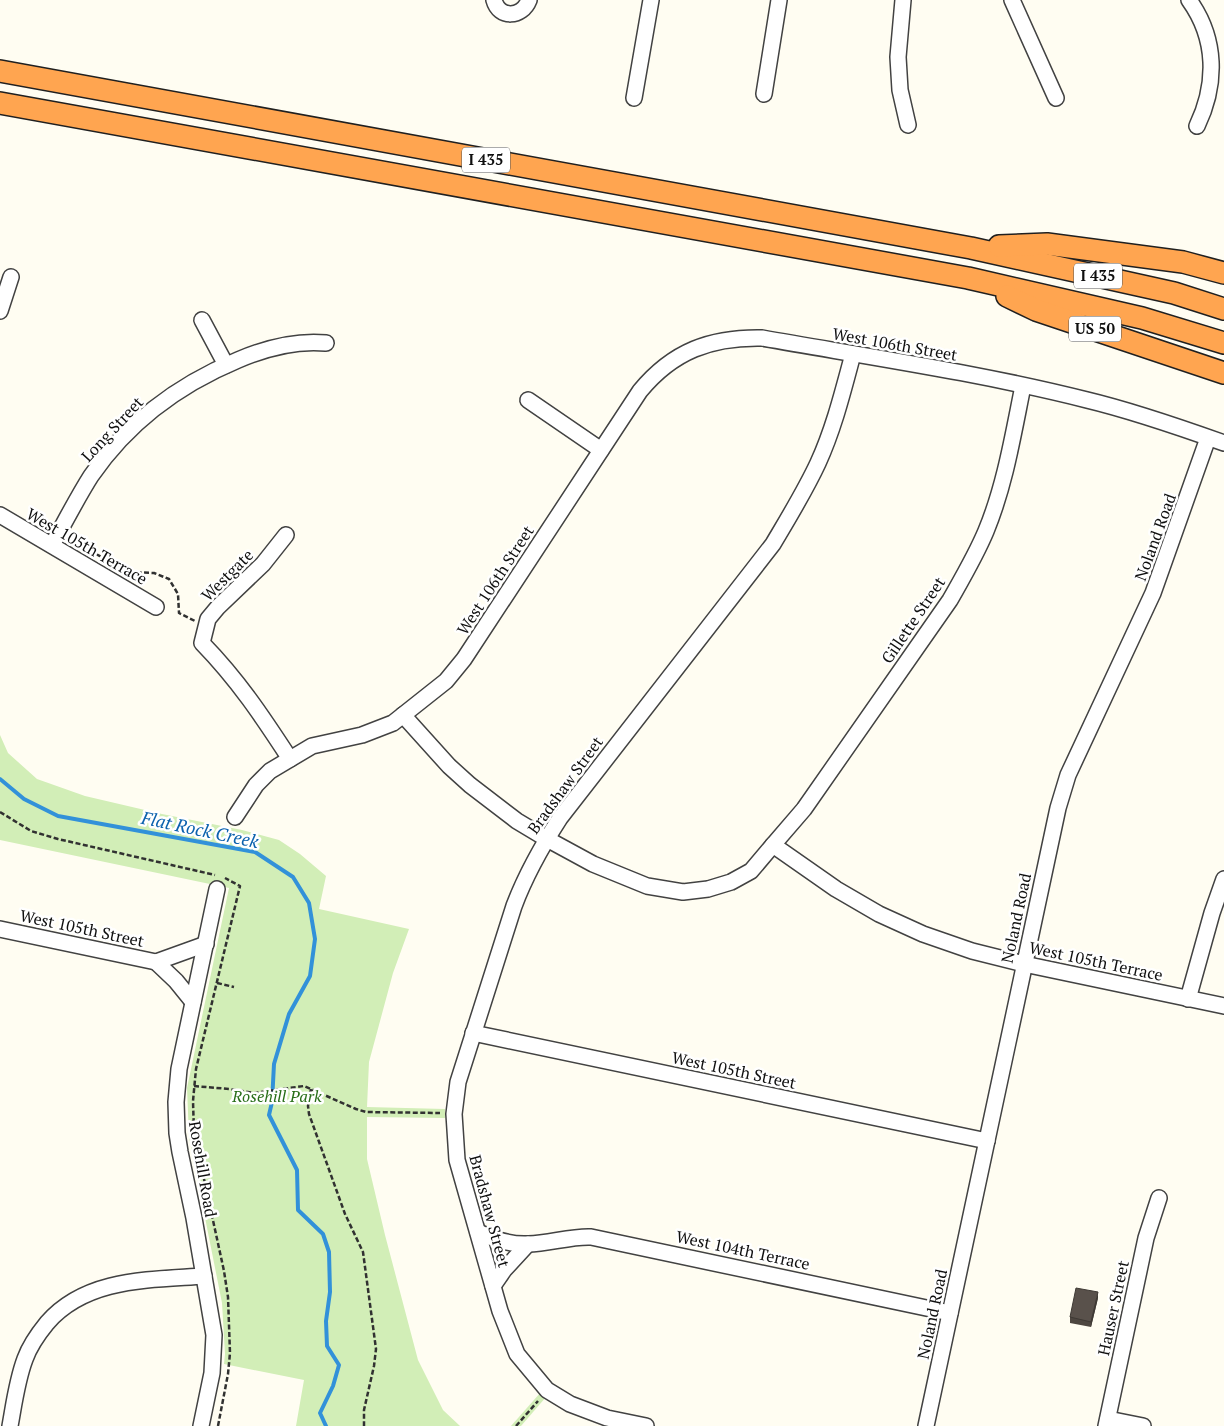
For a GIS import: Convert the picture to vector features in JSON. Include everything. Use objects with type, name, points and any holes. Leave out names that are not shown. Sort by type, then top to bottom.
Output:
[{"type":"highway","name":"I 435","points":[[0,72],[972,248],[1174,293],[1224,309]]},
{"type":"highway","name":"I 435","points":[[0,103],[968,278],[1142,318],[1224,344]]},
{"type":"highway","points":[[972,248],[1047,244],[1183,262],[1224,273]]},
{"type":"highway","name":"US 50","points":[[968,278],[1036,310],[1224,373]]},
{"type":"street","points":[[494,0],[496,6],[504,13],[515,14],[523,10],[529,0]]},
{"type":"street","points":[[634,98],[651,0]]},
{"type":"street","points":[[764,94],[780,0]]},
{"type":"street","points":[[904,0],[898,58],[900,90],[908,125]]},
{"type":"street","points":[[1012,0],[1056,98]]},
{"type":"street","points":[[1191,1],[1205,33],[1211,67],[1206,108],[1197,126]]},
{"type":"street","points":[[0,311],[11,277]]},
{"type":"street","points":[[202,320],[226,365]]},
{"type":"street","name":"West 106th Street","points":[[404,715],[446,681],[464,658],[601,450],[649,381],[669,363],[700,346],[728,339],[762,338],[853,354],[1023,386],[1095,402],[1139,414],[1224,443]]},
{"type":"street","name":"Long Street","points":[[52,545],[92,476],[112,449],[142,419],[171,395],[194,380],[252,354],[292,343],[308,341],[326,343]]},
{"type":"street","name":"Bradshaw Street","points":[[646,1426],[607,1418],[582,1410],[547,1390],[517,1354],[507,1332],[457,1160],[454,1114],[458,1082],[521,888],[538,852],[560,818],[740,588],[778,536],[796,507],[818,463],[834,422],[853,354]]},
{"type":"street","name":"Gillette Street","points":[[773,845],[804,809],[950,600],[970,567],[986,530],[1003,481],[1023,386]]},
{"type":"street","points":[[528,400],[601,450]]},
{"type":"street","name":"Noland Road","points":[[926,1426],[1058,808],[1068,775],[1153,593],[1208,438]]},
{"type":"street","name":"West 105th Terrace","points":[[0,515],[156,607]]},
{"type":"street","name":"Westgate","points":[[286,535],[263,564],[208,619],[202,643],[234,678],[259,711],[290,759]]},
{"type":"street","points":[[235,817],[256,785],[270,771],[312,746],[378,730],[404,715],[448,766],[517,821],[594,864],[646,886],[683,892],[708,889],[731,882],[752,871],[773,845]]},
{"type":"street","name":"West 105th Terrace","points":[[773,845],[836,889],[879,914],[923,934],[964,948],[1024,964],[1224,1006]]},
{"type":"street","points":[[1188,999],[1212,913],[1224,880]]},
{"type":"street","name":"Rosehill Road","points":[[201,1426],[212,1373],[214,1335],[177,1133],[176,1102],[179,1069],[217,889]]},
{"type":"street","name":"West 105th Street","points":[[0,928],[156,962],[176,981],[193,1002]]},
{"type":"street","name":"West 105th Street","points":[[156,962],[206,944]]},
{"type":"street","name":"West 105th Street","points":[[473,1033],[986,1141]]},
{"type":"street","name":"Hauser Street","points":[[1107,1422],[1146,1238],[1159,1198]]},
{"type":"street","name":"West 104th Terrace","points":[[478,1232],[493,1239],[528,1244],[579,1236],[591,1237],[950,1313]]},
{"type":"street","points":[[493,1286],[504,1270],[528,1244]]},
{"type":"street","points":[[10,1426],[20,1376],[32,1344],[53,1317],[69,1303],[87,1293],[121,1283],[204,1276]]},
{"type":"street","points":[[1107,1422],[1143,1426]]},
{"type":"path","points":[[96,554],[130,572],[154,573],[169,579],[178,594],[179,614],[197,622]]},
{"type":"path","points":[[0,812],[30,831],[58,839],[205,871],[228,878],[240,886],[196,1070],[194,1086],[194,1133],[224,1271],[230,1330],[228,1374],[218,1426]]},
{"type":"path","points":[[217,983],[234,987]]},
{"type":"path","points":[[178,1085],[229,1088],[259,1093],[304,1086],[366,1112],[454,1114]]},
{"type":"path","points":[[311,1089],[308,1106],[309,1114],[346,1214],[363,1252],[376,1349],[364,1410],[364,1426]]},
{"type":"path","points":[[516,1426],[547,1390]]},
{"type":"green space","name":"Rosehill Park","points":[[0,735],[8,753],[37,779],[85,796],[242,830],[279,840],[300,854],[326,876],[319,909],[409,929],[393,973],[369,1062],[367,1107],[445,1109],[445,1118],[367,1117],[367,1159],[418,1360],[443,1410],[460,1426],[296,1426],[304,1380],[224,1364],[222,1303],[189,1137],[187,1088],[229,888],[0,840]]},
{"type":"green space","points":[[541,1392],[546,1397],[521,1426],[511,1426]]},
{"type":"building","points":[[1076,1288],[1098,1292],[1091,1322],[1070,1317]]},
{"type":"waterway","name":"Flat Rock Creek","points":[[0,779],[24,799],[58,816],[255,852],[293,877],[309,903],[315,939],[310,976],[289,1014],[274,1064],[272,1102],[269,1115],[297,1170],[298,1210],[323,1234],[329,1252],[330,1292],[326,1321],[327,1346],[339,1365],[333,1386],[320,1413],[326,1426]]}]
